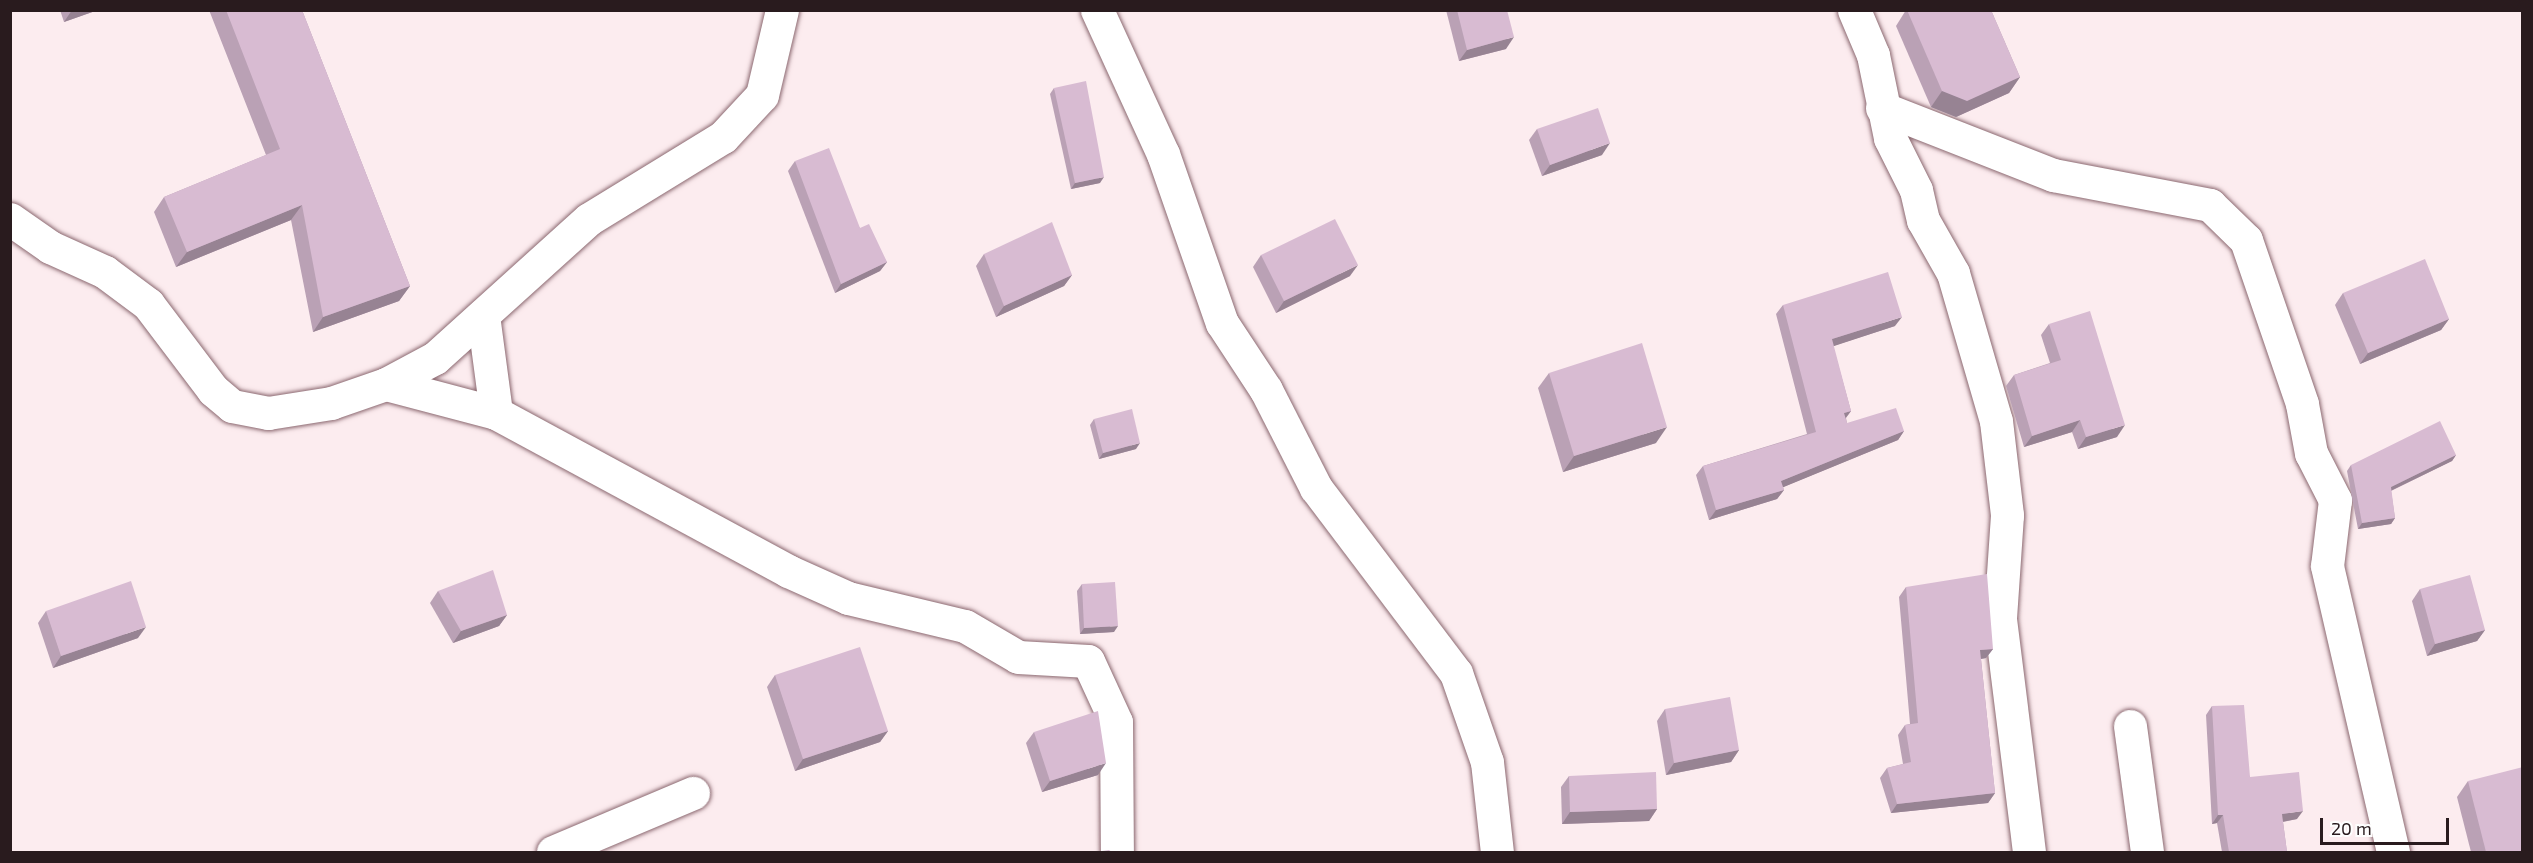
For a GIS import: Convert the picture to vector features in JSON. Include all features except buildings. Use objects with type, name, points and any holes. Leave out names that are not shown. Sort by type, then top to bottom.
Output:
[{"type":"street","points":[[10,219],[50,247],[105,272],[148,304],[213,390],[232,406],[268,413],[331,403],[386,384],[435,358],[590,219],[723,137],[749,113],[762,95],[782,10]]},
{"type":"street","points":[[1097,10],[1171,173],[1222,323],[1266,390],[1316,488],[1456,674],[1487,762],[1497,852]]},
{"type":"street","points":[[1854,10],[1873,55],[1882,108],[1923,220],[1953,273],[1996,421],[2007,515],[2000,619],[2029,852]]},
{"type":"street","points":[[1882,108],[2053,175],[2210,205],[2246,240],[2302,404],[2311,453],[2335,500],[2327,566],[2393,852]]},
{"type":"street","points":[[483,315],[496,413]]},
{"type":"street","points":[[386,384],[496,413],[788,571],[848,598],[965,626],[1018,657],[1088,661],[1116,722],[1117,852]]},
{"type":"street","points":[[2130,726],[2147,852]]},
{"type":"street","points":[[553,852],[693,793]]}]
